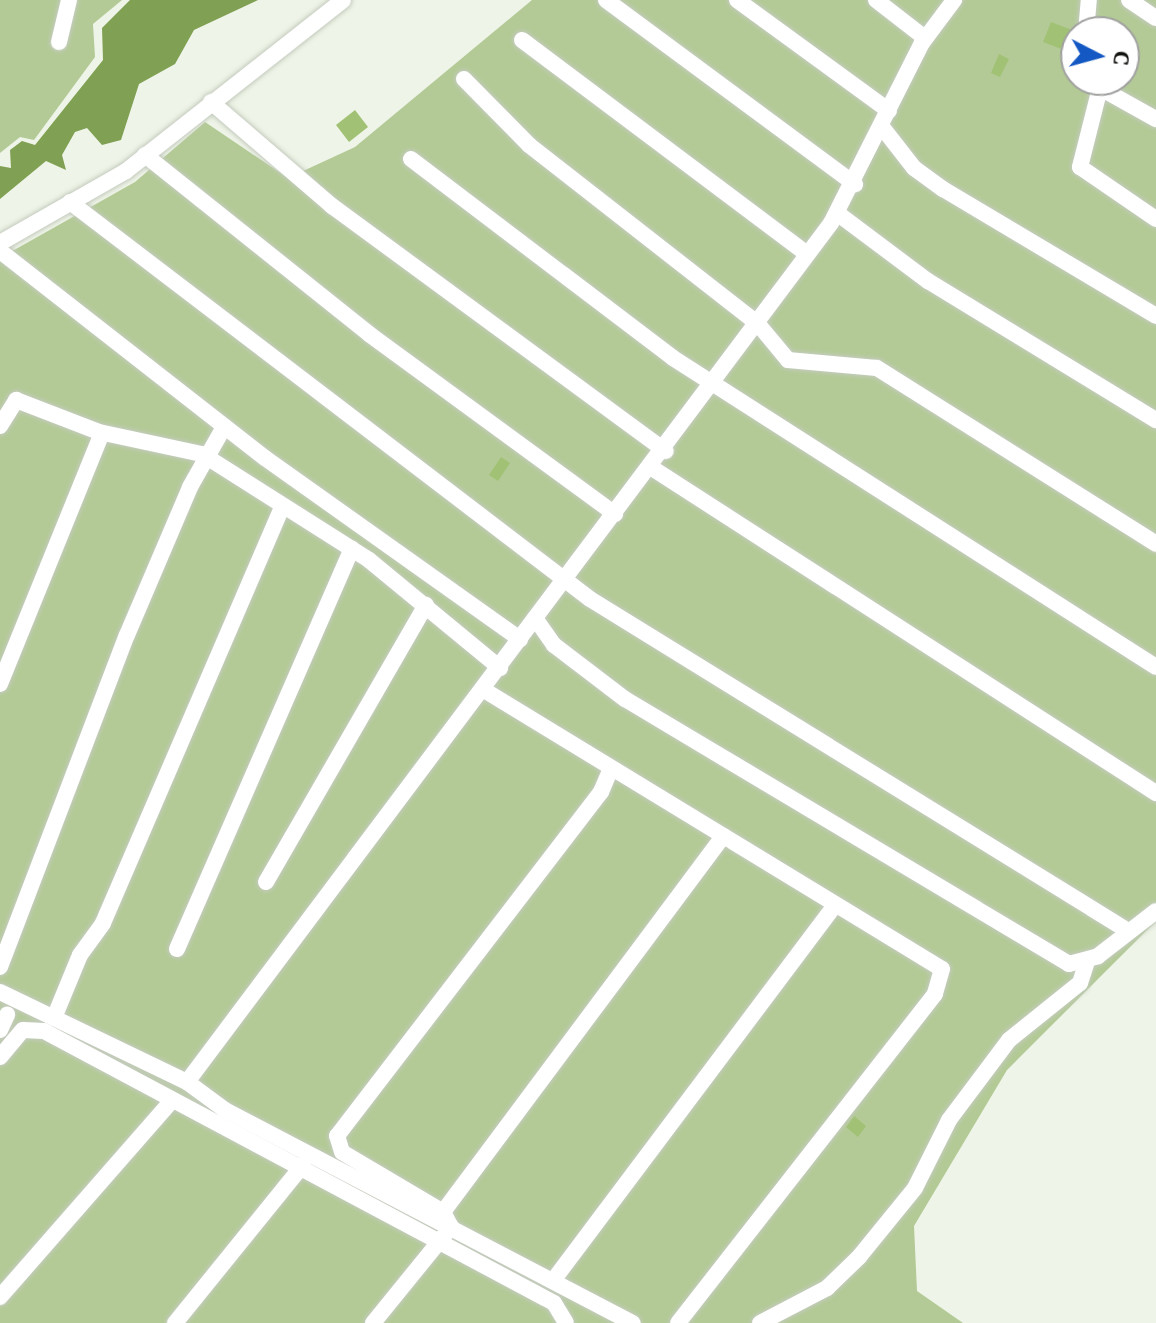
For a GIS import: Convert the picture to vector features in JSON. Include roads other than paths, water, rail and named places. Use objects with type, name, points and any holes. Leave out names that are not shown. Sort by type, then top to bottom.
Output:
[{"type":"street","points":[[59,42],[69,0]]},
{"type":"street","points":[[0,243],[145,155],[343,0]]},
{"type":"street","points":[[606,0],[855,184]]},
{"type":"street","points":[[737,0],[889,111]]},
{"type":"street","points":[[876,0],[925,38]]},
{"type":"street","points":[[187,1082],[565,578],[666,451],[837,213],[855,184],[925,38],[954,0]]},
{"type":"street","points":[[1129,0],[1156,18]]},
{"type":"street","points":[[522,40],[807,254]]},
{"type":"street","points":[[464,79],[529,145],[758,324],[801,365],[851,361],[877,368],[1156,544]]},
{"type":"street","points":[[1098,96],[1080,145],[1080,167],[1156,219]]},
{"type":"street","points":[[1121,96],[1156,119]]},
{"type":"street","points":[[211,102],[332,206],[666,451]]},
{"type":"street","points":[[882,127],[914,168],[943,189],[1156,316]]},
{"type":"street","points":[[145,155],[309,288],[615,514]]},
{"type":"street","points":[[411,159],[714,385],[1156,667]]},
{"type":"street","points":[[70,202],[565,578],[1125,929]]},
{"type":"street","points":[[837,213],[928,281],[1156,420]]},
{"type":"street","points":[[0,251],[224,427],[520,639]]},
{"type":"street","points":[[0,426],[16,400],[102,433],[207,458],[352,549],[426,605],[500,668]]},
{"type":"street","points":[[0,967],[127,635],[224,427]]},
{"type":"street","points":[[0,684],[102,433]]},
{"type":"street","points":[[652,468],[1156,793]]},
{"type":"street","points":[[54,1018],[80,955],[103,923],[282,507]]},
{"type":"street","points":[[177,949],[352,549]]},
{"type":"street","points":[[266,882],[426,605]]},
{"type":"street","points":[[535,618],[554,645],[625,699],[1069,964],[1086,964]]},
{"type":"street","points":[[484,690],[834,907],[937,963],[942,981],[678,1323]]},
{"type":"street","points":[[447,1219],[342,1152],[337,1136],[601,792],[611,769]]},
{"type":"street","points":[[373,1323],[723,836]]},
{"type":"street","points":[[555,1278],[834,907]]},
{"type":"street","points":[[760,1323],[816,1295],[850,1267],[915,1188],[949,1120],[1009,1040],[1080,983],[1086,964],[1125,929],[1156,911]]},
{"type":"street","points":[[0,992],[187,1082],[312,1155],[447,1219],[633,1323]]},
{"type":"street","points":[[0,1057],[18,1033],[35,1028],[299,1171],[562,1308],[566,1323]]},
{"type":"street","points":[[0,1297],[171,1102]]},
{"type":"street","points":[[175,1323],[312,1155]]}]
